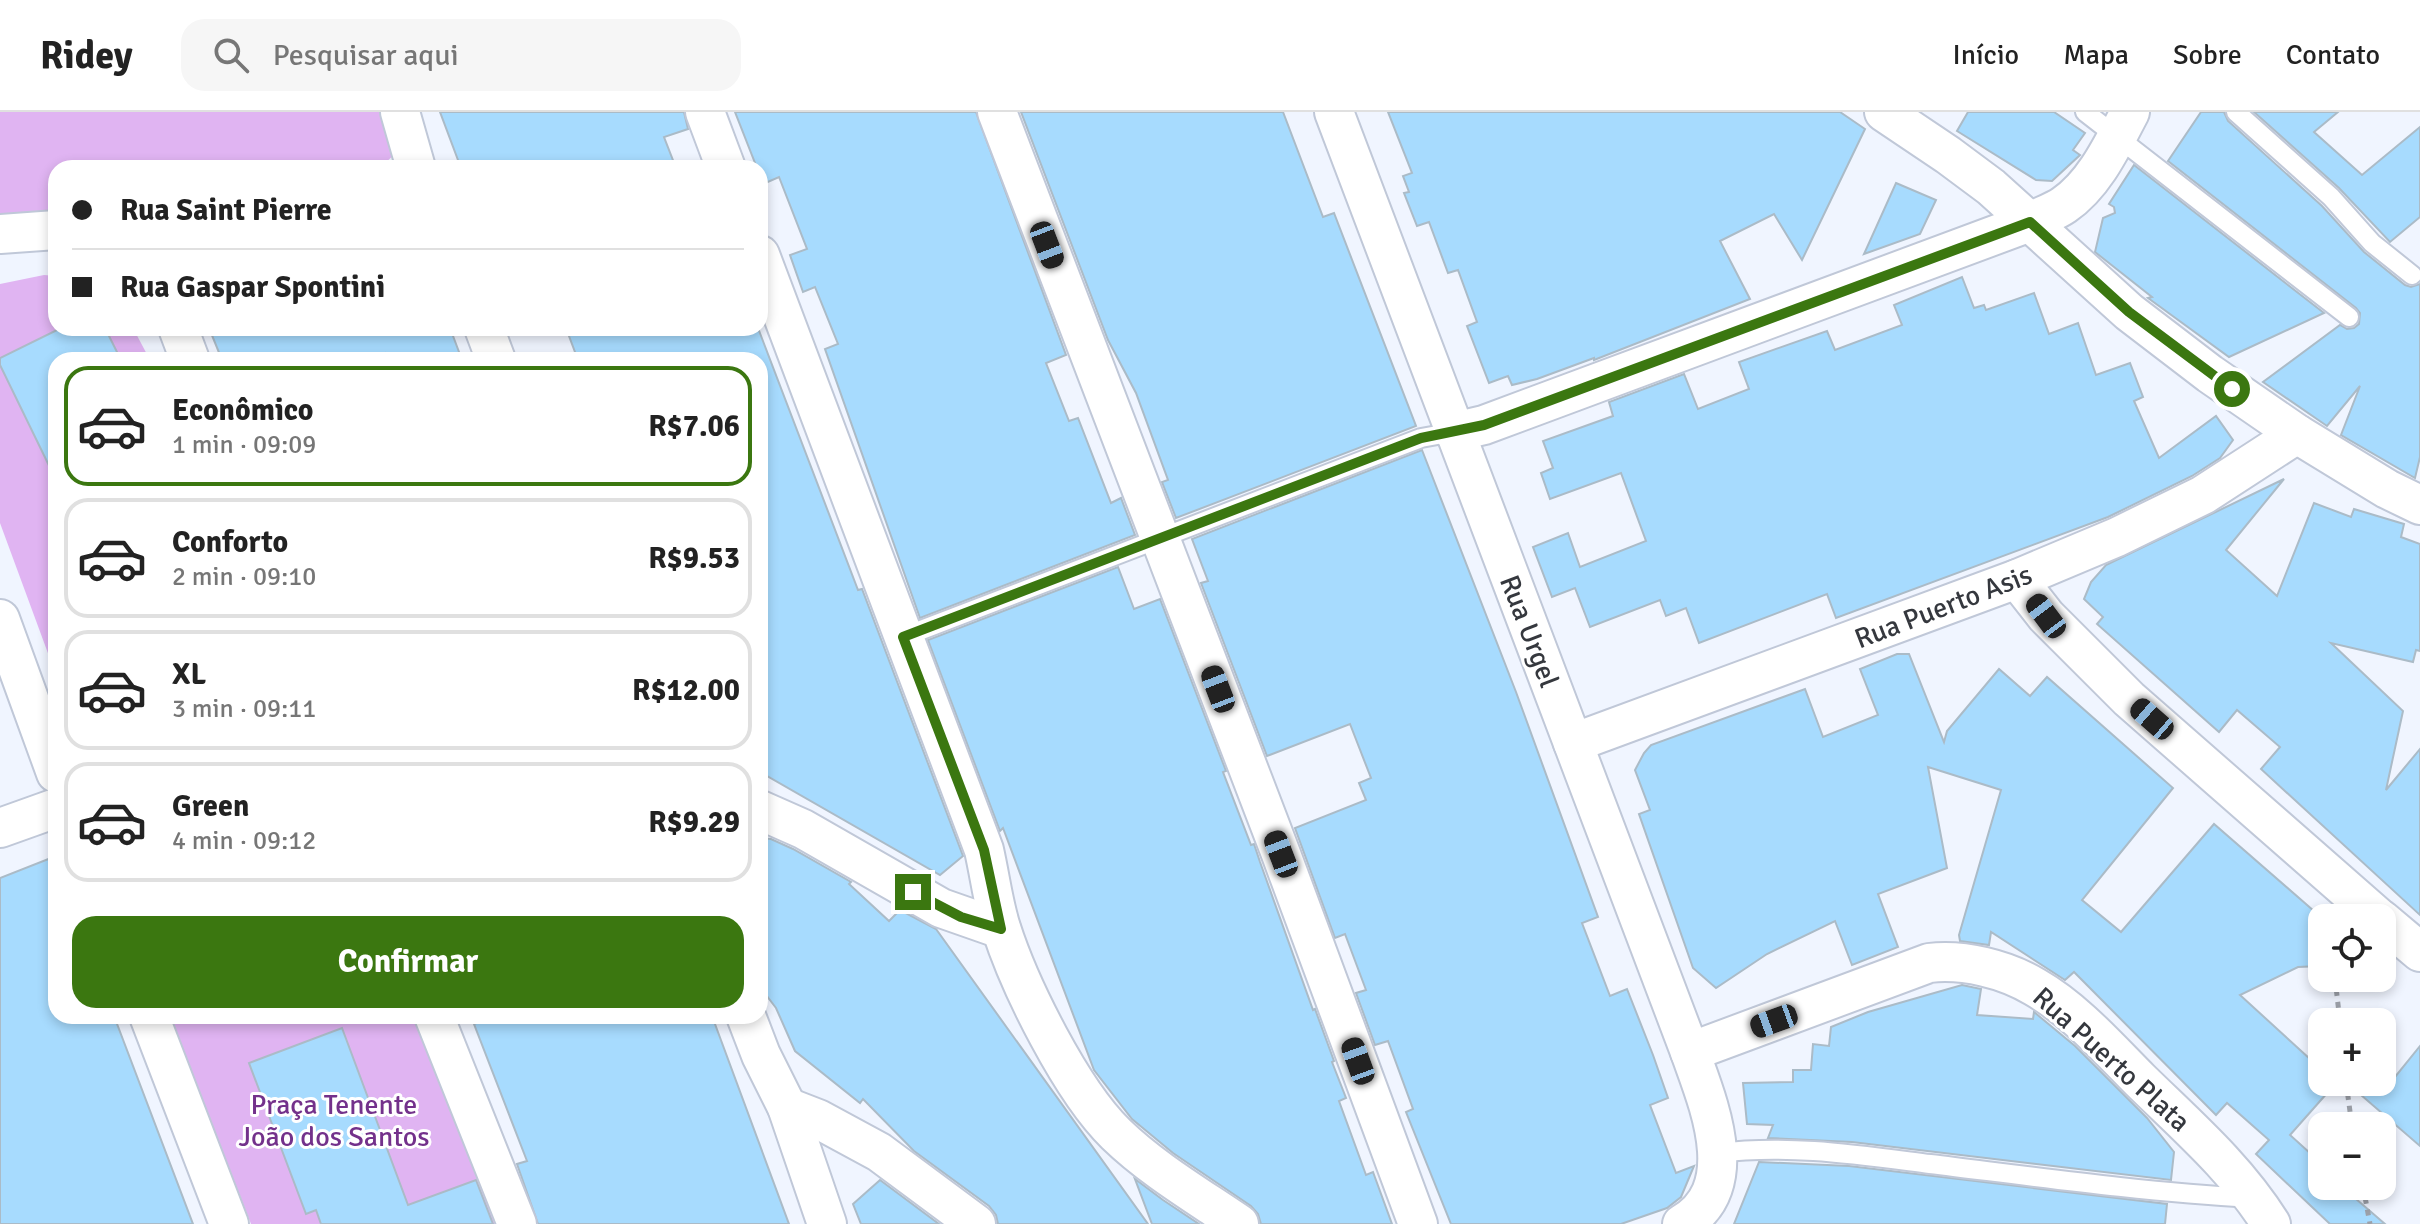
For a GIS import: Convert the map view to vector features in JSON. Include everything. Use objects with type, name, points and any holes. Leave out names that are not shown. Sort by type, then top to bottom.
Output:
[{"type":"street","points":[[400,112],[411,160]]},
{"type":"street","points":[[705,112],[723,160]]},
{"type":"street","points":[[997,112],[1281,854],[1418,1224]]},
{"type":"street","name":"Rua Urgel","points":[[1334,112],[1690,1052],[1715,1127],[1718,1153]]},
{"type":"street","points":[[1884,112],[1948,155],[2030,222],[2129,312],[2297,434],[2387,489],[2420,505]]},
{"type":"street","points":[[1454,432],[1514,414],[2030,222],[2062,206],[2078,193],[2124,124]]},
{"type":"street","points":[[3,231],[48,230]]},
{"type":"street","points":[[768,276],[984,850],[1001,929],[1037,1013],[1061,1058],[1097,1113],[1116,1134],[1239,1224]]},
{"type":"street","name":"Rua Puerto Asis","points":[[1573,743],[2017,579],[2117,537],[2203,495],[2297,434]]},
{"type":"street","points":[[2017,579],[2046,616],[2129,699],[2363,904]]},
{"type":"street","points":[[0,619],[48,751]]},
{"type":"street","points":[[0,828],[48,811]]},
{"type":"street","points":[[768,814],[803,829],[941,908],[1001,929]]},
{"type":"street","points":[[2396,932],[2420,952]]},
{"type":"street","name":"Rua Puerto Plata","points":[[1690,1052],[1929,963],[1980,966],[2009,974],[2055,1000],[2213,1151],[2263,1211]]},
{"type":"street","points":[[152,1024],[229,1224]]},
{"type":"street","points":[[437,1024],[517,1224]]},
{"type":"street","points":[[749,1024],[787,1107],[827,1224]]},
{"type":"street","points":[[787,1107],[818,1119],[879,1152],[976,1224]]},
{"type":"street","points":[[1682,1224],[1701,1207],[1710,1191],[1718,1153]]},
{"type":"lane","points":[[2085,112],[2124,124],[2349,317]]},
{"type":"lane","points":[[2236,112],[2331,197],[2372,243],[2412,275]]},
{"type":"lane","points":[[903,637],[1421,438],[1454,432]]},
{"type":"lane","points":[[1718,1153],[1758,1148],[1816,1151],[2101,1185],[2263,1211]]},
{"type":"path","points":[[2366,1200],[2370,1224]]},
{"type":"green space","points":[[0,112],[391,112],[396,146],[388,160],[48,160],[48,218],[0,215]]},
{"type":"green space","points":[[48,275],[48,336],[137,336],[146,352],[48,352],[48,653],[0,523],[0,284]]},
{"type":"green space","name":"Praça Tenente João dos Santos","points":[[173,1024],[420,1024],[498,1224],[251,1224]]},
{"type":"building","points":[[440,112],[684,112],[688,129],[664,137],[673,160],[458,160]]},
{"type":"building","points":[[735,112],[976,112],[1066,355],[1046,363],[1069,421],[1078,418],[1111,503],[1121,498],[1135,535],[920,618],[825,349],[838,344],[815,287],[803,292],[790,255],[807,249],[779,177],[768,182],[768,160],[754,160]]},
{"type":"building","points":[[1021,112],[1283,112],[1323,217],[1334,213],[1416,426],[1176,518],[1162,482],[1168,480],[1136,393],[1108,340]]},
{"type":"building","points":[[1388,112],[1840,112],[1865,129],[1802,260],[1774,214],[1720,241],[1750,299],[1594,360],[1512,385],[1508,376],[1489,383],[1467,326],[1477,322],[1458,270],[1448,273],[1429,222],[1417,226],[1404,193],[1409,192],[1403,176],[1412,173]]},
{"type":"building","points":[[1968,112],[2054,112],[2085,133],[2073,150],[2080,155],[2052,181],[2036,180],[1957,131]]},
{"type":"building","points":[[2201,112],[2224,112],[2228,121],[2322,206],[2364,252],[2405,285],[2420,284],[2420,457],[2415,478],[2341,435],[2360,386],[2327,426],[2263,382],[2340,325],[2347,329],[2354,328],[2359,324],[2360,313],[2168,161]]},
{"type":"building","points":[[2254,112],[2338,112],[2314,132],[2362,175],[2420,127],[2420,217],[2390,242],[2339,188]]},
{"type":"building","points":[[2134,165],[2324,313],[2229,357],[2148,298],[2152,297],[2095,252],[2103,218],[2115,213],[2114,207],[2109,204]]},
{"type":"building","points":[[1896,183],[1936,200],[1920,234],[1864,254]]},
{"type":"building","points":[[1962,277],[1974,308],[1984,305],[1986,310],[2034,293],[2049,334],[2078,323],[2096,375],[2130,363],[2143,397],[2134,401],[2159,458],[2216,416],[2233,440],[2220,458],[2192,476],[2108,517],[1836,618],[1827,594],[1699,643],[1686,608],[1666,616],[1660,600],[1590,627],[1575,588],[1552,597],[1533,547],[1568,533],[1580,567],[1646,541],[1621,473],[1550,499],[1541,473],[1553,468],[1543,441],[1613,416],[1609,402],[1684,374],[1698,409],[1749,389],[1739,362],[1827,331],[1835,350],[1902,325],[1894,305]]},
{"type":"building","points":[[48,334],[109,336],[117,352],[48,352],[48,464],[0,365],[0,358]]},
{"type":"building","points":[[212,336],[453,336],[459,352],[219,352]]},
{"type":"building","points":[[569,336],[761,336],[767,352],[575,352]]},
{"type":"building","points":[[768,354],[858,590],[862,589],[963,856],[940,875],[768,777]]},
{"type":"building","points":[[1422,450],[1516,692],[1598,917],[1582,923],[1610,996],[1627,989],[1668,1098],[1650,1105],[1676,1173],[1694,1166],[1681,1197],[1667,1208],[1621,1224],[1451,1224],[1406,1112],[1413,1109],[1388,1041],[1375,1045],[1356,993],[1366,990],[1345,934],[1335,938],[1295,828],[1366,800],[1359,783],[1371,778],[1350,724],[1267,756],[1201,583],[1208,581],[1192,539]]},
{"type":"building","points":[[2284,479],[2226,550],[2277,596],[2314,503],[2351,517],[2354,509],[2404,524],[2401,537],[2420,544],[2420,651],[2416,650],[2413,662],[2331,643],[2403,711],[2386,790],[2420,749],[2420,915],[2261,769],[2280,747],[2237,710],[2219,732],[2097,624],[2103,617],[2084,599],[2091,582],[2106,565]]},
{"type":"building","points":[[1118,567],[1134,609],[1160,599],[1334,1061],[1346,1098],[1339,1101],[1366,1175],[1373,1172],[1392,1224],[1261,1224],[1251,1206],[1173,1153],[1132,1119],[1094,1070],[928,640]]},
{"type":"building","points":[[1897,654],[1909,654],[1944,742],[1947,731],[1999,669],[2030,696],[2047,677],[2173,788],[2082,900],[2121,932],[2214,824],[2308,906],[2308,967],[2298,967],[2240,995],[2308,1057],[2308,1096],[2324,1096],[2290,1135],[2308,1151],[2308,1200],[2357,1200],[2385,1224],[2330,1224],[2256,1154],[2269,1140],[2227,1103],[2216,1115],[2074,972],[2065,980],[1991,932],[1989,945],[1960,941],[1959,935],[2001,790],[1928,767],[1947,868],[1878,894],[1898,947],[1852,965],[1835,921],[1767,954],[1716,988],[1693,968],[1639,814],[1650,810],[1635,770],[1644,753],[1651,745],[1805,689],[1823,737],[1878,715],[1860,669]]},
{"type":"building","points":[[768,839],[793,849],[851,882],[849,884],[889,921],[900,910],[936,929],[1148,1224],[998,1224],[989,1206],[914,1151],[863,1099],[860,1103],[795,1051],[776,1008],[768,998]]},
{"type":"building","points":[[48,859],[48,1024],[117,1024],[193,1224],[0,1224],[0,878]]},
{"type":"building","points":[[1962,985],[1981,989],[1977,1015],[2033,1019],[2034,1012],[2075,1046],[2147,1118],[2174,1152],[2171,1180],[1852,1142],[1768,1138],[1773,1125],[1747,1124],[1743,1083],[1793,1082],[1793,1070],[1811,1070],[1813,1044],[1829,1046],[1831,1027],[1868,1012]]},
{"type":"building","points":[[474,1024],[715,1024],[789,1224],[538,1224],[517,1164],[527,1161]]},
{"type":"building","points":[[342,1028],[408,1205],[476,1180],[493,1224],[321,1224],[316,1210],[306,1214],[249,1063]]},
{"type":"building","points":[[2420,1046],[2420,1146],[2396,1125],[2396,1112],[2381,1112],[2362,1096],[2396,1096],[2396,1076]]},
{"type":"building","points":[[1759,1162],[1849,1166],[2167,1204],[2165,1224],[1734,1224]]},
{"type":"building","points":[[1135,1179],[1163,1200],[1199,1224],[1152,1224]]},
{"type":"building","points":[[880,1180],[939,1224],[861,1224],[853,1204]]},
{"type":"route","points":[[913,892],[961,917],[1001,929],[984,850],[903,637],[1421,438],[1484,425],[2030,222],[2129,312],[2232,389]]}]
